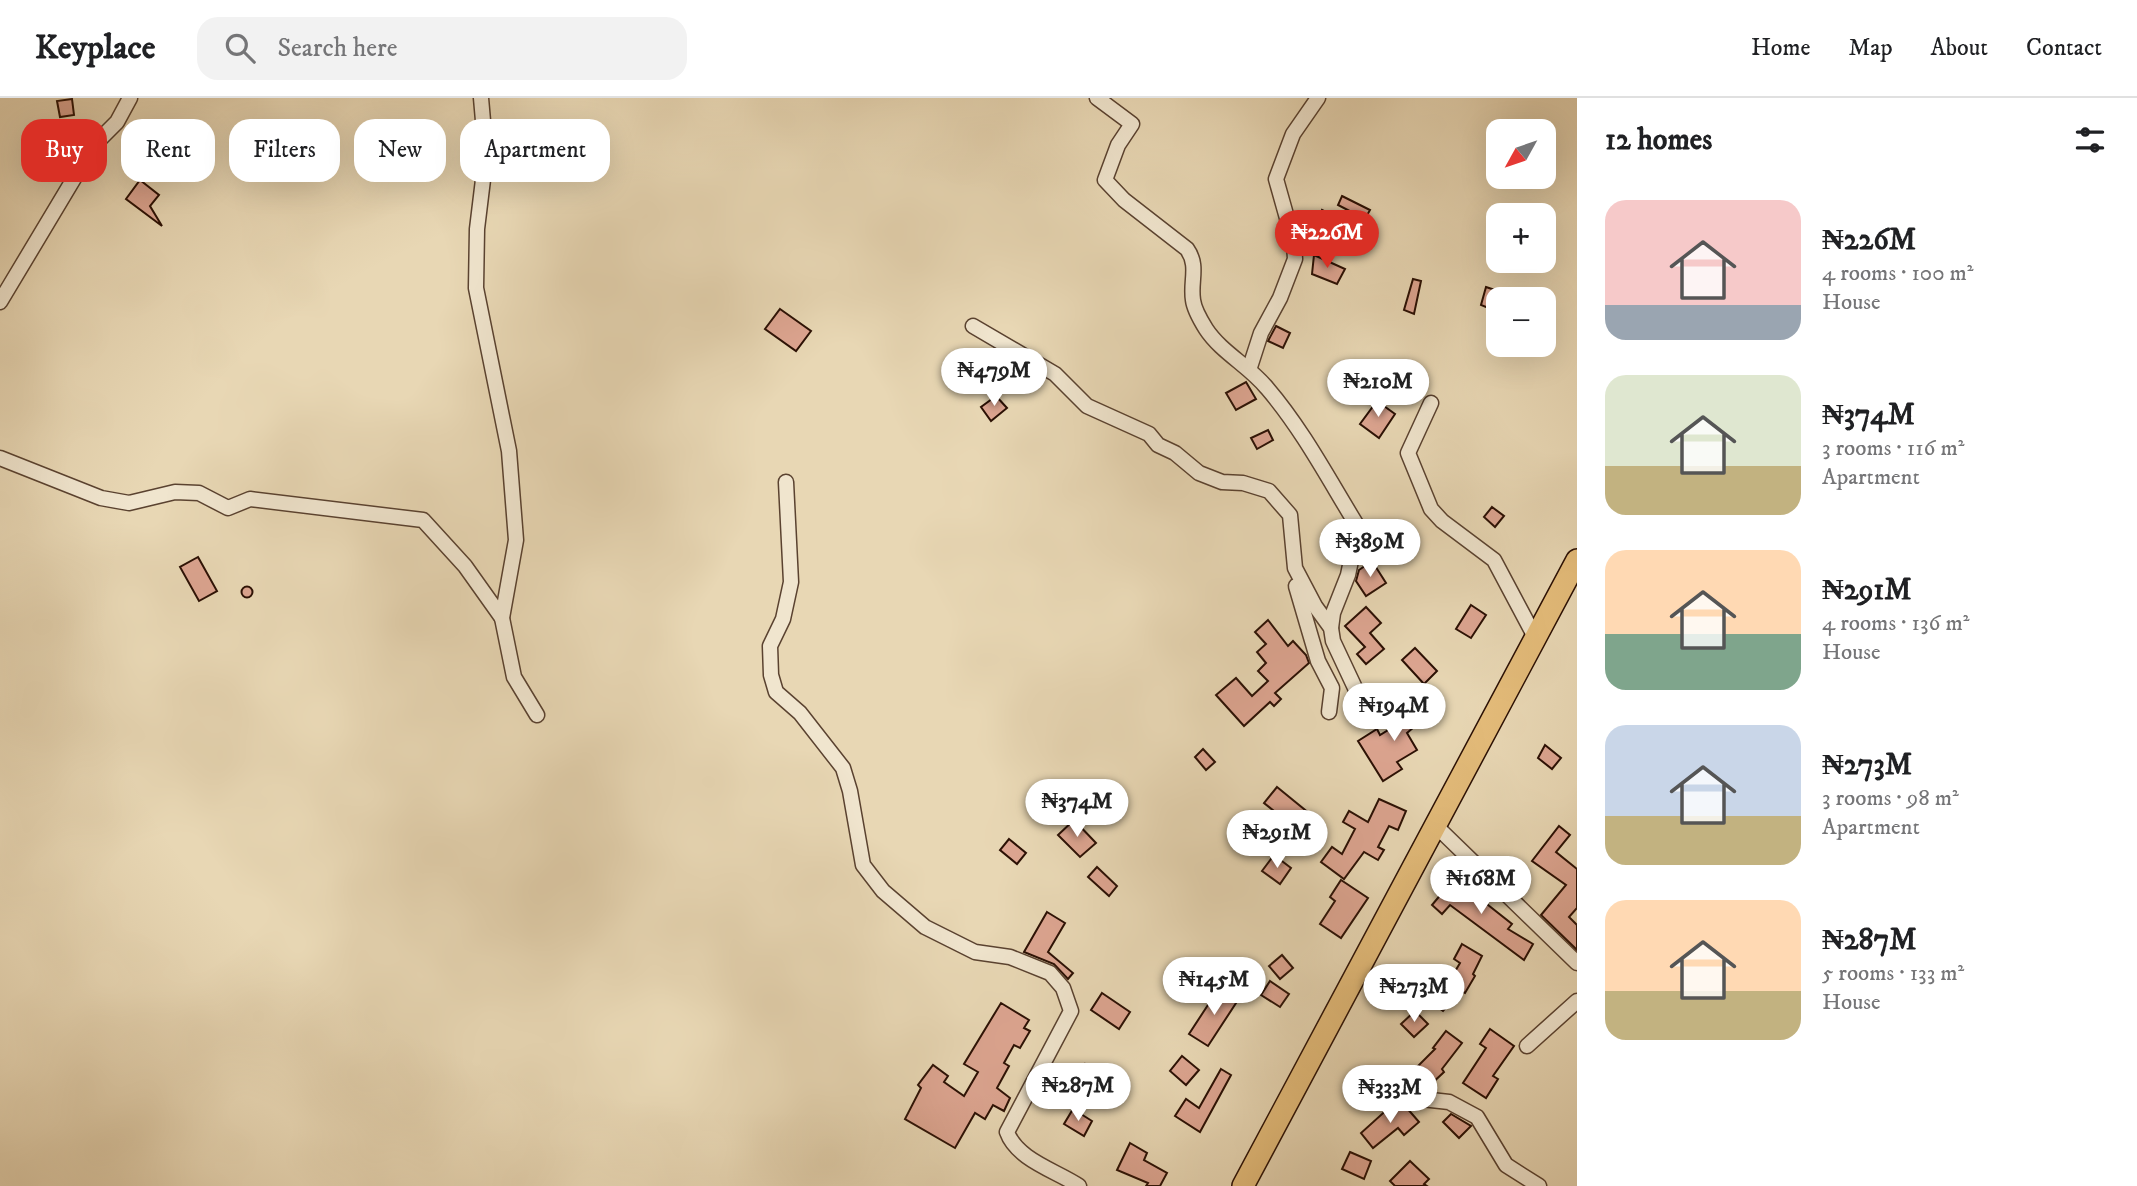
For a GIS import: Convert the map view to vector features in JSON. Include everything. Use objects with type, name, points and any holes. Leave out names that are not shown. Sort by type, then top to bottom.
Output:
[{"type":"main road","points":[[1243,1186],[1437,827],[1577,560]]},
{"type":"street","points":[[0,302],[87,156],[117,122],[130,98]]},
{"type":"street","points":[[481,98],[486,155],[477,229],[476,288],[509,451],[516,540],[502,618],[514,677],[537,715]]},
{"type":"street","points":[[1097,98],[1132,124],[1118,145],[1105,180],[1124,200],[1187,248],[1194,259],[1193,299],[1200,318],[1217,342],[1250,367],[1307,441],[1358,527],[1348,575],[1333,612],[1331,628],[1333,641],[1356,690]]},
{"type":"street","points":[[1250,367],[1261,333],[1280,298],[1295,259],[1294,243],[1276,179],[1293,134],[1318,98]]},
{"type":"street","points":[[973,326],[1055,374],[1087,406],[1149,433],[1158,445],[1175,453],[1199,473],[1222,482],[1243,482],[1269,491],[1290,515],[1295,568],[1315,607],[1331,628]]},
{"type":"street","points":[[1431,403],[1408,453],[1431,509],[1442,521],[1494,560],[1535,637]]},
{"type":"street","points":[[0,458],[100,498],[129,503],[175,492],[199,493],[228,508],[250,499],[423,520],[465,566],[502,618]]},
{"type":"street","points":[[786,482],[791,582],[783,620],[770,646],[771,675],[776,692],[800,713],[843,768],[850,791],[863,865],[883,891],[925,927],[958,945],[975,952],[1029,962],[1049,973],[1063,988],[1071,1012],[1007,1132],[1010,1140],[1029,1158],[1079,1186]]},
{"type":"street","points":[[1292,552],[1288,569],[1307,617],[1318,662],[1332,688],[1329,712]]},
{"type":"street","points":[[1437,827],[1577,963]]},
{"type":"street","points":[[1527,1046],[1577,1001]]},
{"type":"street","points":[[1386,1095],[1449,1102],[1478,1117],[1506,1165],[1539,1186]]},
{"type":"building","points":[[72,99],[74,115],[60,117],[57,101]]},
{"type":"building","points":[[139,182],[143,182],[159,195],[150,206],[162,226],[126,199]]},
{"type":"building","points":[[1342,196],[1370,210],[1365,219],[1338,205]]},
{"type":"building","points":[[1322,210],[1341,220],[1333,238],[1315,232]]},
{"type":"building","points":[[1314,255],[1345,269],[1337,284],[1312,274]]},
{"type":"building","points":[[1413,279],[1421,281],[1414,314],[1404,310]]},
{"type":"building","points":[[1486,287],[1486,307],[1481,305]]},
{"type":"building","points":[[780,309],[811,331],[796,351],[765,329]]},
{"type":"building","points":[[1276,326],[1290,333],[1283,348],[1268,341]]},
{"type":"building","points":[[1246,382],[1256,399],[1236,410],[1226,393]]},
{"type":"building","points":[[996,396],[1007,408],[991,421],[981,407]]},
{"type":"building","points":[[1377,401],[1395,414],[1379,438],[1360,424]]},
{"type":"building","points":[[1268,430],[1273,440],[1257,449],[1251,438]]},
{"type":"building","points":[[1492,507],[1504,516],[1495,527],[1484,517]]},
{"type":"building","points":[[198,557],[217,591],[199,601],[180,567]]},
{"type":"building","points":[[1372,561],[1386,583],[1366,596],[1356,581],[1359,570]]},
{"type":"building","points":[[247,586],[253,592],[247,598],[241,592]]},
{"type":"building","points":[[1471,605],[1486,615],[1471,638],[1456,629]]},
{"type":"building","points":[[1366,607],[1381,623],[1370,633],[1384,649],[1366,664],[1357,654],[1365,647],[1345,626]]},
{"type":"building","points":[[1268,620],[1288,646],[1293,641],[1306,655],[1309,663],[1275,693],[1281,699],[1274,706],[1270,702],[1244,726],[1216,695],[1236,678],[1252,696],[1268,681],[1258,671],[1266,663],[1257,652],[1266,644],[1255,632]]},
{"type":"building","points":[[1415,648],[1437,671],[1424,684],[1402,660]]},
{"type":"building","points":[[1426,699],[1436,708],[1407,733],[1417,750],[1397,762],[1402,769],[1383,781],[1358,741],[1377,729],[1380,735],[1409,717]]},
{"type":"building","points":[[1545,745],[1561,758],[1552,769],[1538,758]]},
{"type":"building","points":[[1203,749],[1215,762],[1206,770],[1195,757]]},
{"type":"building","points":[[1277,787],[1310,814],[1298,830],[1264,803]]},
{"type":"building","points":[[1379,799],[1406,811],[1398,830],[1389,826],[1378,847],[1384,850],[1378,860],[1364,852],[1344,879],[1321,862],[1332,847],[1342,854],[1355,829],[1343,822],[1349,811],[1368,822]]},
{"type":"building","points":[[1074,820],[1096,843],[1080,857],[1058,835]]},
{"type":"building","points":[[1559,826],[1570,835],[1556,852],[1577,869],[1577,908],[1569,917],[1577,925],[1577,950],[1541,915],[1566,885],[1532,861]]},
{"type":"building","points":[[1009,839],[1026,853],[1017,864],[1000,850]]},
{"type":"building","points":[[1274,855],[1291,868],[1280,884],[1262,871]]},
{"type":"building","points":[[1097,867],[1117,886],[1109,896],[1088,877]]},
{"type":"building","points":[[1458,874],[1468,882],[1464,886],[1512,924],[1508,929],[1533,944],[1524,960],[1450,905],[1442,914],[1432,905]]},
{"type":"building","points":[[1341,880],[1368,898],[1341,938],[1320,924],[1335,901],[1330,897]]},
{"type":"building","points":[[1047,912],[1065,923],[1048,952],[1073,973],[1068,979],[1054,964],[1024,952]]},
{"type":"building","points":[[1462,944],[1482,956],[1465,993],[1461,991],[1443,1011],[1435,1005],[1460,963],[1454,959]]},
{"type":"building","points":[[1282,955],[1293,968],[1280,979],[1269,966]]},
{"type":"building","points":[[1270,981],[1289,994],[1280,1007],[1261,995]]},
{"type":"building","points":[[1219,988],[1238,1000],[1208,1046],[1189,1034]]},
{"type":"building","points":[[1102,993],[1130,1012],[1119,1029],[1091,1010]]},
{"type":"building","points":[[1001,1003],[1029,1020],[1024,1028],[1030,1031],[1020,1048],[1014,1045],[1004,1063],[1009,1066],[997,1088],[1010,1098],[1004,1111],[993,1105],[985,1119],[975,1113],[955,1148],[905,1119],[921,1088],[918,1085],[933,1065],[948,1076],[944,1082],[964,1096],[978,1072],[964,1064]]},
{"type":"building","points":[[1415,1011],[1428,1024],[1414,1037],[1401,1024]]},
{"type":"building","points":[[1490,1029],[1514,1046],[1493,1076],[1498,1079],[1486,1098],[1463,1083],[1486,1048],[1480,1044]]},
{"type":"building","points":[[1446,1031],[1462,1043],[1442,1069],[1444,1072],[1429,1086],[1414,1070],[1435,1049],[1433,1048]]},
{"type":"building","points":[[1182,1056],[1199,1070],[1186,1085],[1170,1071]]},
{"type":"building","points":[[1085,1064],[1107,1082],[1094,1098],[1072,1079]]},
{"type":"building","points":[[1221,1069],[1231,1075],[1200,1132],[1175,1116],[1186,1099],[1199,1108]]},
{"type":"building","points":[[1392,1105],[1406,1107],[1419,1122],[1404,1135],[1398,1128],[1373,1148],[1361,1133]]},
{"type":"building","points":[[1073,1109],[1092,1121],[1084,1136],[1064,1124]]},
{"type":"building","points":[[1451,1114],[1471,1126],[1459,1138],[1443,1122]]},
{"type":"building","points":[[1130,1143],[1147,1153],[1144,1160],[1167,1173],[1160,1186],[1146,1186],[1148,1183],[1117,1170]]},
{"type":"building","points":[[1350,1152],[1371,1161],[1364,1179],[1342,1169]]},
{"type":"building","points":[[1410,1161],[1429,1179],[1424,1184],[1427,1186],[1395,1186],[1390,1181]]}]
